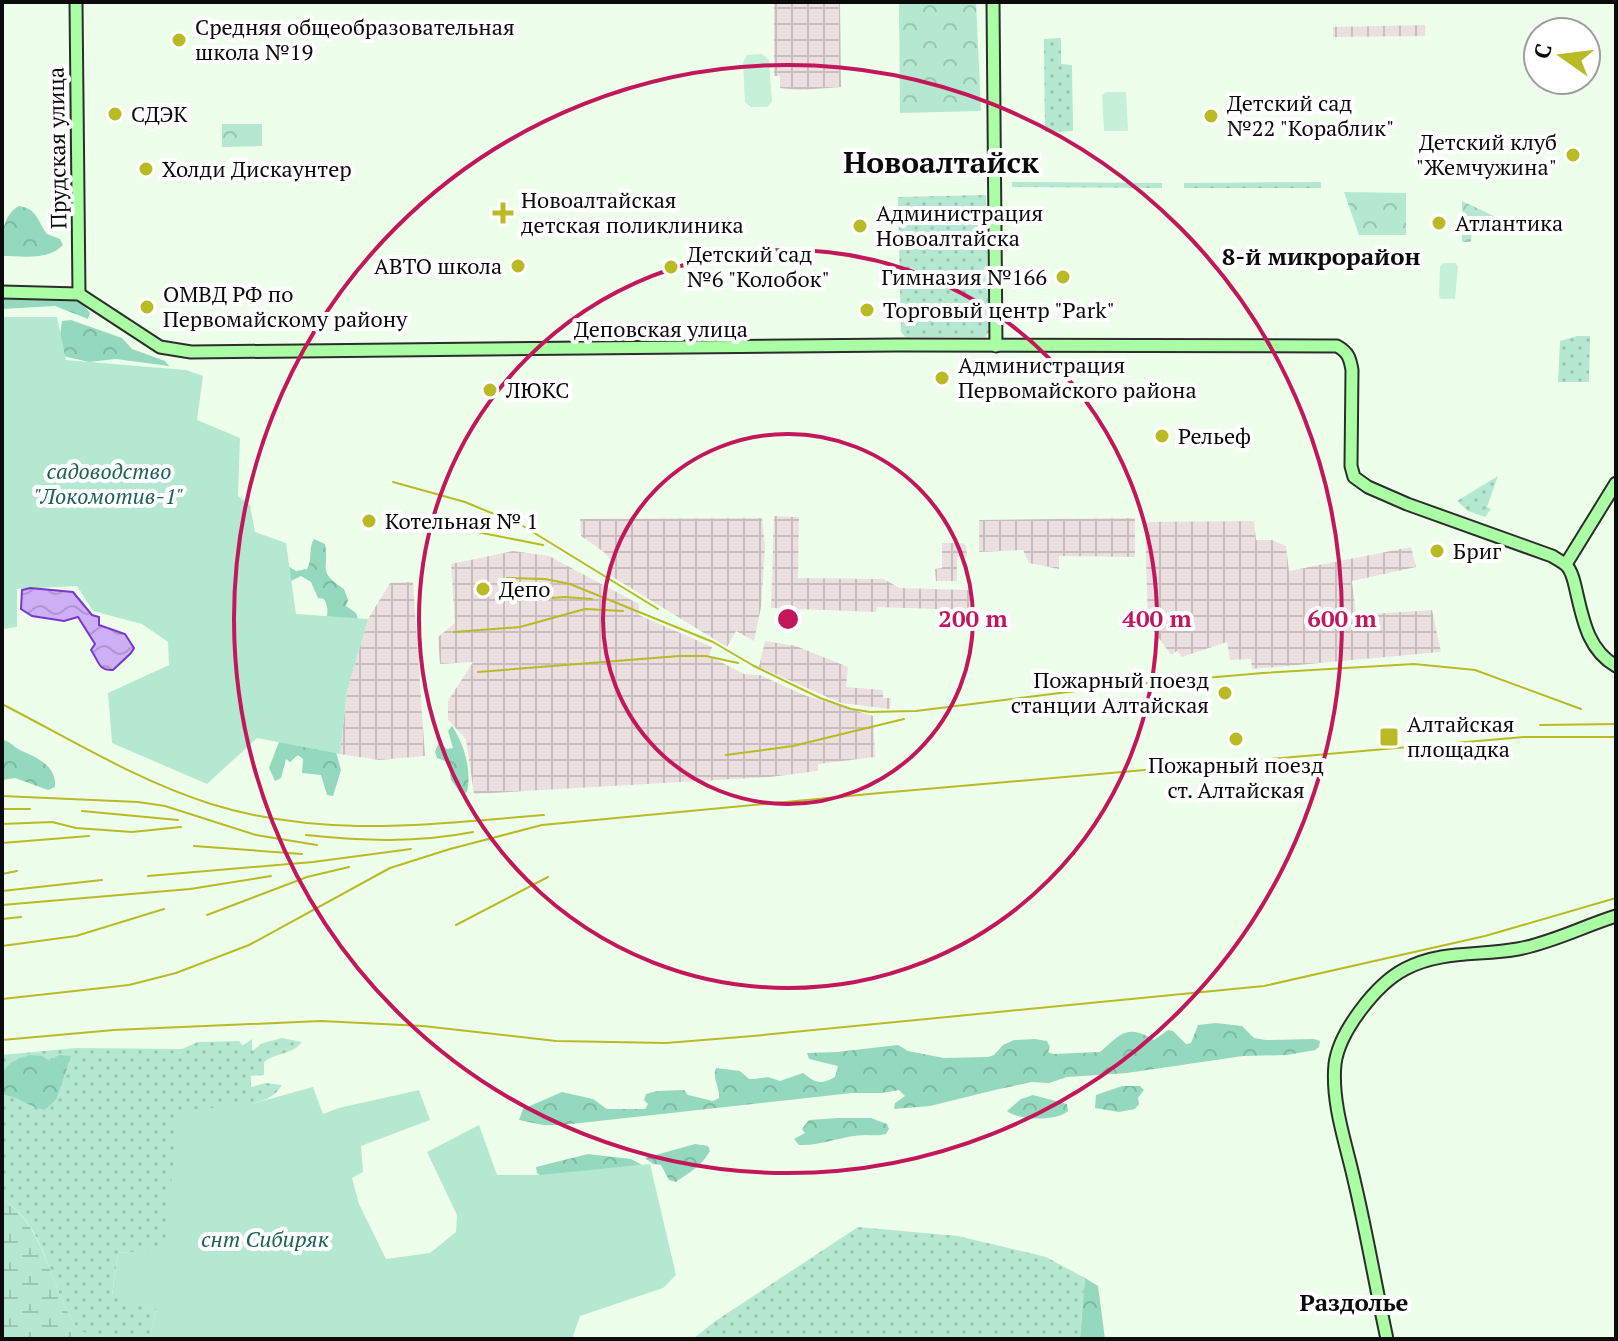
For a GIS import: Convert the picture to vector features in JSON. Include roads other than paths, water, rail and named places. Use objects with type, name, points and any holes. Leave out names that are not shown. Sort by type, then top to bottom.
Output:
[{"type":"street","name":"Прудская улица","points":[[76,2],[79,294]]},
{"type":"street","points":[[993,2],[996,346]]},
{"type":"street","points":[[2,292],[79,294]]},
{"type":"street","name":"Деповская улица","points":[[79,294],[160,347],[179,352],[1337,346],[1350,358],[1352,370],[1351,466],[1354,477],[1368,487],[1407,504],[1552,556],[1566,564]]},
{"type":"street","points":[[1616,483],[1566,564],[1573,577],[1583,620],[1594,646],[1603,658],[1616,666]]},
{"type":"street","points":[[1387,1339],[1342,1128],[1335,1063],[1362,1007],[1405,969],[1440,956],[1521,948],[1616,916]]},
{"type":"water","points":[[22,590],[73,592],[92,615],[99,617],[99,625],[125,634],[134,648],[131,653],[113,670],[104,669],[91,650],[95,644],[78,617],[64,621],[32,616],[21,609]]},
{"type":"railway","points":[[393,482],[465,502],[523,526],[658,609]]},
{"type":"railway","points":[[426,522],[543,545]]},
{"type":"railway","points":[[507,578],[545,579],[570,584],[713,642],[820,698],[870,712],[916,711],[1124,685],[1414,664],[1475,670],[1581,709]]},
{"type":"railway","points":[[509,601],[565,597],[592,599]]},
{"type":"railway","points":[[454,632],[520,627],[585,609],[623,611]]},
{"type":"railway","points":[[478,672],[679,656],[706,656],[738,663]]},
{"type":"railway","points":[[2,704],[157,784],[211,804],[253,815],[294,822],[377,826],[544,815]]},
{"type":"railway","points":[[726,755],[793,746],[904,719]]},
{"type":"railway","points":[[1540,725],[1616,724]]},
{"type":"railway","points":[[2,999],[129,985],[176,973],[249,945],[390,868],[542,825],[1524,737],[1616,737]]},
{"type":"railway","points":[[2,796],[165,806],[256,835],[317,845]]},
{"type":"railway","points":[[2,809],[30,809]]},
{"type":"railway","points":[[82,811],[178,820]]},
{"type":"railway","points":[[2,824],[52,822],[76,828],[132,832],[181,827]]},
{"type":"railway","points":[[306,835],[390,840],[473,832]]},
{"type":"railway","points":[[2,843],[89,836]]},
{"type":"railway","points":[[194,846],[302,854]]},
{"type":"railway","points":[[148,876],[313,862],[411,849]]},
{"type":"railway","points":[[207,915],[307,877],[349,867]]},
{"type":"railway","points":[[2,874],[17,871]]},
{"type":"railway","points":[[2,905],[190,889],[271,876]]},
{"type":"railway","points":[[456,925],[548,877]]},
{"type":"railway","points":[[2,891],[102,880]]},
{"type":"railway","points":[[2,1040],[114,1030],[321,1021],[423,1026],[556,1041],[666,1043],[753,1036],[1264,986],[1485,936],[1616,898]]},
{"type":"railway","points":[[2,946],[76,936],[164,909]]},
{"type":"railway","points":[[2,919],[21,917]]},
{"type":"place","name":"Средняя общеобразовательная школа №19","points":[[179,40]]},
{"type":"place","name":"СДЭК","points":[[115,114]]},
{"type":"place","name":"Детский сад №22 \"Кораблик\"","points":[[1211,116]]},
{"type":"place","name":"Детский клуб \"Жемчужина\"","points":[[1573,155]]},
{"type":"place","name":"Холди Дискаунтер","points":[[146,169]]},
{"type":"place","name":"Новоалтайская детская поликлиника","points":[[503,213]]},
{"type":"place","name":"Атлантика","points":[[1439,223]]},
{"type":"place","name":"Администрация Новоалтайска","points":[[860,226]]},
{"type":"place","name":"АВТО школа","points":[[518,266]]},
{"type":"place","name":"Детский сад №6 \"Колобок\"","points":[[671,267]]},
{"type":"place","name":"Гимназия №166","points":[[1063,277]]},
{"type":"place","name":"ОМВД РФ по Первомайскому району","points":[[147,307]]},
{"type":"place","name":"Торговый центр \"Park\"","points":[[867,310]]},
{"type":"place","name":"Администрация Первомайского района","points":[[942,378]]},
{"type":"place","name":"ЛЮКС","points":[[490,390]]},
{"type":"place","name":"Рельеф","points":[[1162,436]]},
{"type":"place","name":"Котельная № 1","points":[[369,521]]},
{"type":"place","name":"Бриг","points":[[1437,551]]},
{"type":"place","name":"Депо","points":[[483,589]]},
{"type":"place","name":"Пожарный поезд станции Алтайская","points":[[1225,693]]},
{"type":"place","name":"Алтайская площадка","points":[[1389,737]]},
{"type":"place","name":"Пожарный поезд ст. Алтайская","points":[[1236,739]]},
{"type":"district","name":"Новоалтайск","points":[[941,163]]},
{"type":"district","name":"8-й микрорайон","points":[[1321,257]]},
{"type":"district","name":"Раздолье","points":[[1354,1303]]},
{"type":"park label","name":"садоводство \"Локомотив-1\"","points":[[109,484]]},
{"type":"park label","name":"снт Сибиряк","points":[[265,1239]]}]
